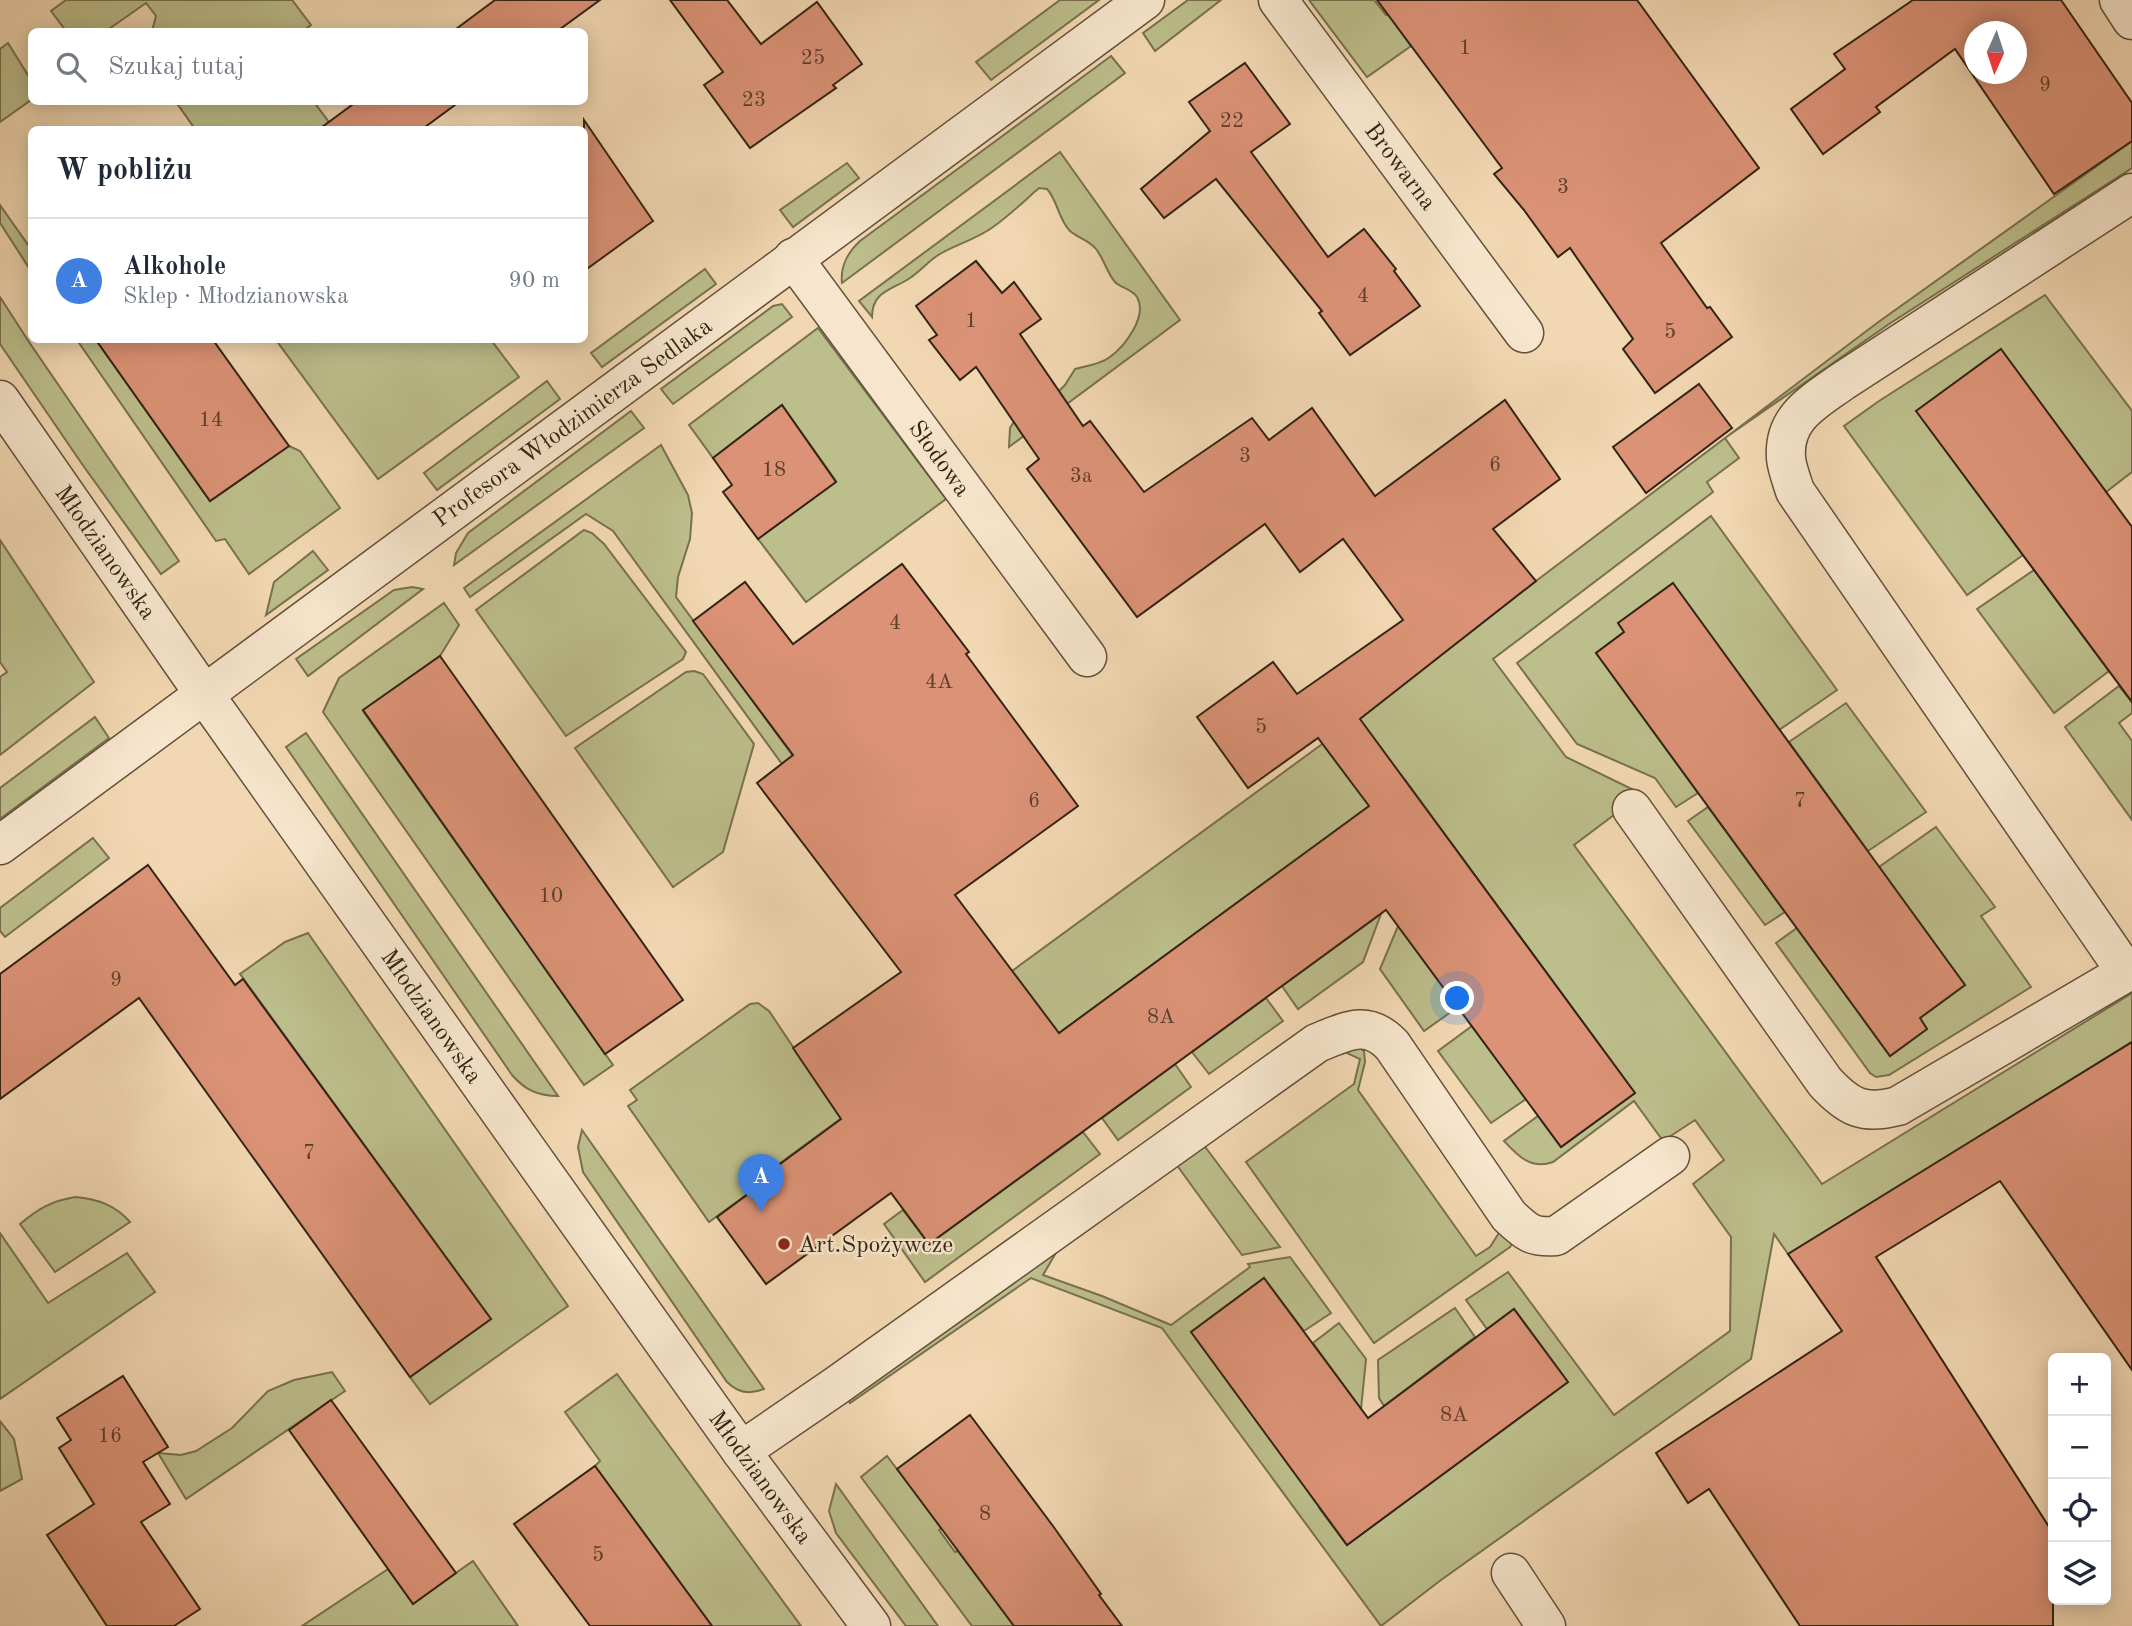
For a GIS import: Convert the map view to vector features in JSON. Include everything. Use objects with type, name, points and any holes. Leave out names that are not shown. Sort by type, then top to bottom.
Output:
[{"type":"street","name":"Profesora Włodzimierza Sedlaka","points":[[0,845],[1145,0]]},
{"type":"street","name":"Browarna","points":[[1278,0],[1524,332]]},
{"type":"street","points":[[2119,0],[2132,20]]},
{"type":"street","points":[[1632,809],[1825,1082],[1838,1096],[1855,1107],[1876,1112],[1898,1106],[2129,970],[1794,491],[1786,458],[1793,422],[1802,411],[1843,381],[2132,193]]},
{"type":"street","name":"Słodowa","points":[[793,258],[1087,657]]},
{"type":"street","name":"Młodzianowska","points":[[0,400],[204,694],[741,1451],[871,1626]]},
{"type":"street","points":[[741,1451],[1317,1043],[1355,1029],[1369,1029],[1381,1033],[1392,1045],[1509,1216],[1524,1230],[1539,1237],[1556,1236],[1670,1156]]},
{"type":"street","points":[[1511,1573],[1546,1626]]},
{"type":"green space","points":[[66,0],[292,0],[311,25],[307,28],[153,28],[156,16],[146,3],[110,28],[64,28],[51,11]]},
{"type":"green space","points":[[1060,0],[1099,0],[991,80],[976,62]]},
{"type":"green space","points":[[1188,0],[1221,0],[1155,51],[1143,33]]},
{"type":"green space","points":[[1309,0],[1374,0],[1386,15],[1389,15],[1411,46],[1367,77]]},
{"type":"green space","points":[[8,43],[28,75],[28,102],[0,122],[0,49]]},
{"type":"green space","points":[[1111,56],[1125,73],[842,283],[846,260],[860,241]]},
{"type":"green space","points":[[178,105],[316,105],[332,126],[193,126]]},
{"type":"green space","points":[[2132,141],[2132,168],[1889,324],[1725,438],[1877,323]]},
{"type":"green space","points":[[1060,152],[1180,320],[1009,447],[1010,428],[1015,420],[1056,394],[1075,369],[1102,361],[1116,352],[1133,330],[1140,313],[1137,297],[1115,282],[1093,246],[1066,226],[1047,189],[1039,188],[987,231],[940,254],[910,278],[884,292],[875,302],[872,317],[859,301]]},
{"type":"green space","points":[[847,163],[859,178],[793,227],[780,210]]},
{"type":"green space","points":[[0,205],[28,245],[28,266],[0,223]]},
{"type":"green space","points":[[705,269],[716,284],[602,367],[591,353]]},
{"type":"green space","points":[[2045,295],[2132,411],[2132,472],[2106,492],[2002,351],[1917,411],[2023,555],[1967,595],[1844,426]]},
{"type":"green space","points":[[0,297],[28,343],[179,561],[161,574],[0,344]]},
{"type":"green space","points":[[782,304],[792,317],[673,404],[661,389],[773,306]]},
{"type":"green space","points":[[818,328],[946,499],[806,602],[758,539],[836,481],[782,405],[713,458],[689,425]]},
{"type":"green space","points":[[79,343],[98,343],[210,501],[289,446],[300,451],[340,508],[249,574],[225,539],[216,541]]},
{"type":"green space","points":[[278,343],[493,343],[519,377],[378,479]]},
{"type":"green space","points":[[547,381],[560,399],[437,490],[424,473]]},
{"type":"green space","points":[[631,411],[644,428],[454,565],[456,553],[468,533]]},
{"type":"green space","points":[[1725,438],[1739,458],[1707,482],[1713,492],[1493,659],[1566,757],[1642,794],[1574,845],[1822,1184],[2132,993],[2132,1042],[1788,1254],[1774,1234],[1751,1359],[1441,1580],[1381,1626],[1162,1328],[1031,1278],[850,1403],[848,1400],[1057,1251],[1043,1275],[1171,1325],[1250,1267],[1248,1264],[1290,1257],[1331,1313],[1304,1331],[1264,1278],[1191,1332],[1310,1493],[1331,1499],[1319,1508],[1347,1545],[1568,1382],[1514,1309],[1487,1329],[1466,1300],[1508,1272],[1614,1415],[1730,1331],[1731,1237],[1693,1184],[1724,1160],[1695,1120],[1663,1141],[1634,1101],[1553,1162],[1545,1164],[1526,1160],[1504,1141],[1538,1116],[1561,1147],[1635,1093],[1405,780],[913,1140],[884,1087],[772,1169],[775,1174],[709,1222],[628,1106],[637,1100],[630,1090],[750,1004],[758,1003],[769,1011],[820,1087],[900,1053],[1396,690]]},
{"type":"green space","points":[[661,445],[688,495],[692,513],[690,539],[678,577],[676,597],[793,756],[782,764],[613,531],[586,514],[470,597],[464,588]]},
{"type":"green space","points":[[1711,516],[1837,690],[1779,730],[1618,623],[1624,632],[1596,653],[1698,793],[1676,807],[1655,778],[1577,744],[1517,663]]},
{"type":"green space","points":[[584,530],[592,533],[604,544],[686,652],[683,659],[566,736],[476,610]]},
{"type":"green space","points":[[0,540],[94,682],[0,755],[0,677],[7,672],[0,662]]},
{"type":"green space","points":[[313,551],[328,570],[266,615],[274,582]]},
{"type":"green space","points":[[2034,570],[2109,671],[2054,713],[1977,609]]},
{"type":"green space","points":[[412,587],[423,589],[308,676],[296,659],[394,590]]},
{"type":"green space","points":[[444,603],[459,625],[440,656],[363,711],[613,1065],[584,1085],[323,712],[339,678]]},
{"type":"green space","points":[[686,672],[703,674],[754,744],[723,852],[673,887],[575,748]]},
{"type":"green space","points":[[2119,686],[2132,702],[2132,713],[2119,723],[2132,741],[2132,820],[2065,727]]},
{"type":"green space","points":[[1846,703],[1926,812],[1868,851],[1789,742]]},
{"type":"green space","points":[[95,717],[109,738],[0,819],[0,788]]},
{"type":"green space","points":[[306,733],[558,1096],[532,1091],[512,1075],[286,747]]},
{"type":"green space","points":[[1708,807],[1785,912],[1765,925],[1688,821]]},
{"type":"green space","points":[[1936,827],[1995,907],[1981,916],[2031,987],[1889,1075],[1876,1077],[1870,1073],[1776,943],[1797,928],[1890,1056],[1927,1029],[1920,1018],[1965,985],[1879,867]]},
{"type":"green space","points":[[93,838],[109,858],[5,937],[0,931],[0,908]]},
{"type":"green space","points":[[1381,914],[1363,962],[1298,1009],[1282,986]]},
{"type":"green space","points":[[1398,926],[1458,1007],[1424,1031],[1380,969]]},
{"type":"green space","points":[[308,933],[568,1306],[430,1404],[410,1377],[491,1319],[240,974],[285,942]]},
{"type":"green space","points":[[1266,998],[1283,1021],[1209,1074],[1192,1052]]},
{"type":"green space","points":[[1472,1026],[1526,1099],[1491,1123],[1438,1051]]},
{"type":"green space","points":[[1358,1047],[1364,1051],[1365,1062],[1358,1090],[1476,1256],[1490,1247],[1506,1222],[1515,1240],[1510,1247],[1374,1343],[1246,1162],[1354,1084],[1360,1059],[1338,1049]]},
{"type":"green space","points":[[1175,1064],[1191,1087],[1118,1140],[1102,1118]]},
{"type":"green space","points":[[582,1130],[764,1389],[744,1392],[727,1382],[583,1172],[578,1147]]},
{"type":"green space","points":[[1083,1132],[1100,1154],[925,1282],[884,1224],[903,1210],[929,1244]]},
{"type":"green space","points":[[1203,1144],[1280,1247],[1242,1255],[1176,1164]]},
{"type":"green space","points":[[75,1197],[106,1204],[130,1222],[55,1272],[20,1224],[45,1206]]},
{"type":"green space","points":[[0,1233],[48,1303],[127,1253],[155,1292],[0,1399]]},
{"type":"green space","points":[[1455,1308],[1475,1337],[1384,1406],[1379,1398],[1378,1360]]},
{"type":"green space","points":[[1339,1323],[1366,1359],[1361,1409],[1313,1343]]},
{"type":"green space","points":[[332,1372],[345,1391],[186,1499],[158,1453],[181,1455],[196,1451],[232,1428],[268,1391],[294,1380]]},
{"type":"green space","points":[[617,1374],[801,1626],[712,1626],[595,1466],[600,1461],[565,1412]]},
{"type":"green space","points":[[0,1421],[14,1439],[22,1479],[0,1491]]},
{"type":"green space","points":[[887,1456],[942,1528],[939,1530],[955,1552],[958,1551],[1014,1626],[972,1626],[861,1477]]},
{"type":"green space","points":[[836,1484],[938,1626],[906,1626],[836,1533],[829,1511]]},
{"type":"green space","points":[[473,1561],[518,1626],[302,1626],[388,1569],[413,1603]]},
{"type":"building","points":[[495,0],[600,0],[562,28],[457,28]]},
{"type":"building","points":[[670,0],[727,0],[761,44],[817,2],[862,64],[833,85],[836,88],[750,148],[704,85],[723,72]]},
{"type":"building","points":[[1377,0],[1637,0],[1759,168],[1661,243],[1707,308],[1710,307],[1732,337],[1655,393],[1623,349],[1633,339],[1570,248],[1558,257],[1494,174],[1502,168]]},
{"type":"building","points":[[1913,0],[2061,0],[2132,103],[2132,141],[2054,194],[1979,84],[2027,84],[2027,21],[1964,21],[1964,62],[1955,49],[1876,107],[1880,112],[1823,154],[1791,109],[1845,69],[1834,54]]},
{"type":"building","points":[[1245,63],[1290,124],[1251,152],[1328,257],[1364,229],[1396,269],[1394,271],[1420,306],[1350,355],[1319,313],[1322,311],[1216,179],[1164,218],[1141,189],[1210,131],[1189,102]]},
{"type":"building","points":[[352,105],[455,105],[426,126],[323,126]]},
{"type":"building","points":[[584,120],[653,221],[588,268],[588,126],[584,126]]},
{"type":"building","points":[[976,261],[1002,293],[1014,282],[1041,319],[1020,334],[1083,426],[1090,421],[1144,492],[1252,418],[1269,440],[1312,408],[1375,496],[1505,400],[1560,479],[1493,529],[1536,581],[1360,719],[1635,1093],[1561,1147],[1386,910],[929,1244],[891,1193],[766,1284],[717,1217],[775,1174],[772,1170],[841,1119],[793,1048],[901,972],[757,783],[793,755],[693,621],[745,582],[793,644],[902,564],[969,652],[966,654],[1078,806],[955,895],[1059,1033],[1369,806],[1318,738],[1248,788],[1197,717],[1273,662],[1297,694],[1403,620],[1343,539],[1300,572],[1265,524],[1137,617],[1027,469],[1039,459],[976,367],[960,380],[929,340],[937,335],[916,306]]},
{"type":"building","points":[[98,343],[215,343],[289,446],[210,501]]},
{"type":"building","points":[[2001,349],[2132,527],[2132,702],[1916,411]]},
{"type":"building","points":[[1699,384],[1732,428],[1646,493],[1613,447]]},
{"type":"building","points":[[782,405],[836,482],[758,539],[723,492],[732,485],[713,458]]},
{"type":"building","points":[[1673,583],[1965,985],[1920,1018],[1927,1029],[1890,1056],[1596,653],[1624,632],[1618,623]]},
{"type":"building","points":[[440,656],[683,1000],[605,1054],[363,710]]},
{"type":"building","points":[[148,865],[235,985],[243,979],[491,1319],[410,1377],[139,998],[0,1099],[0,974]]},
{"type":"building","points":[[2132,1042],[2132,1370],[2000,1181],[1876,1257],[2048,1525],[2048,1605],[2053,1605],[2053,1626],[1800,1626],[1709,1489],[1688,1503],[1656,1453],[1842,1331],[1788,1254]]},
{"type":"building","points":[[1264,1278],[1368,1418],[1514,1309],[1568,1382],[1347,1545],[1191,1332]]},
{"type":"building","points":[[123,1376],[168,1447],[143,1462],[170,1504],[141,1522],[200,1609],[174,1626],[107,1626],[47,1535],[94,1504],[59,1448],[71,1440],[57,1418]]},
{"type":"building","points":[[331,1400],[456,1573],[413,1604],[289,1430]]},
{"type":"building","points":[[970,1415],[1053,1526],[1122,1626],[1014,1626],[897,1469]]},
{"type":"building","points":[[595,1466],[712,1626],[590,1626],[514,1524]]},
{"type":"place","name":"Alkohole","points":[[761,1212]]},
{"type":"place","name":"Art.Spożywcze","points":[[784,1244]]}]
